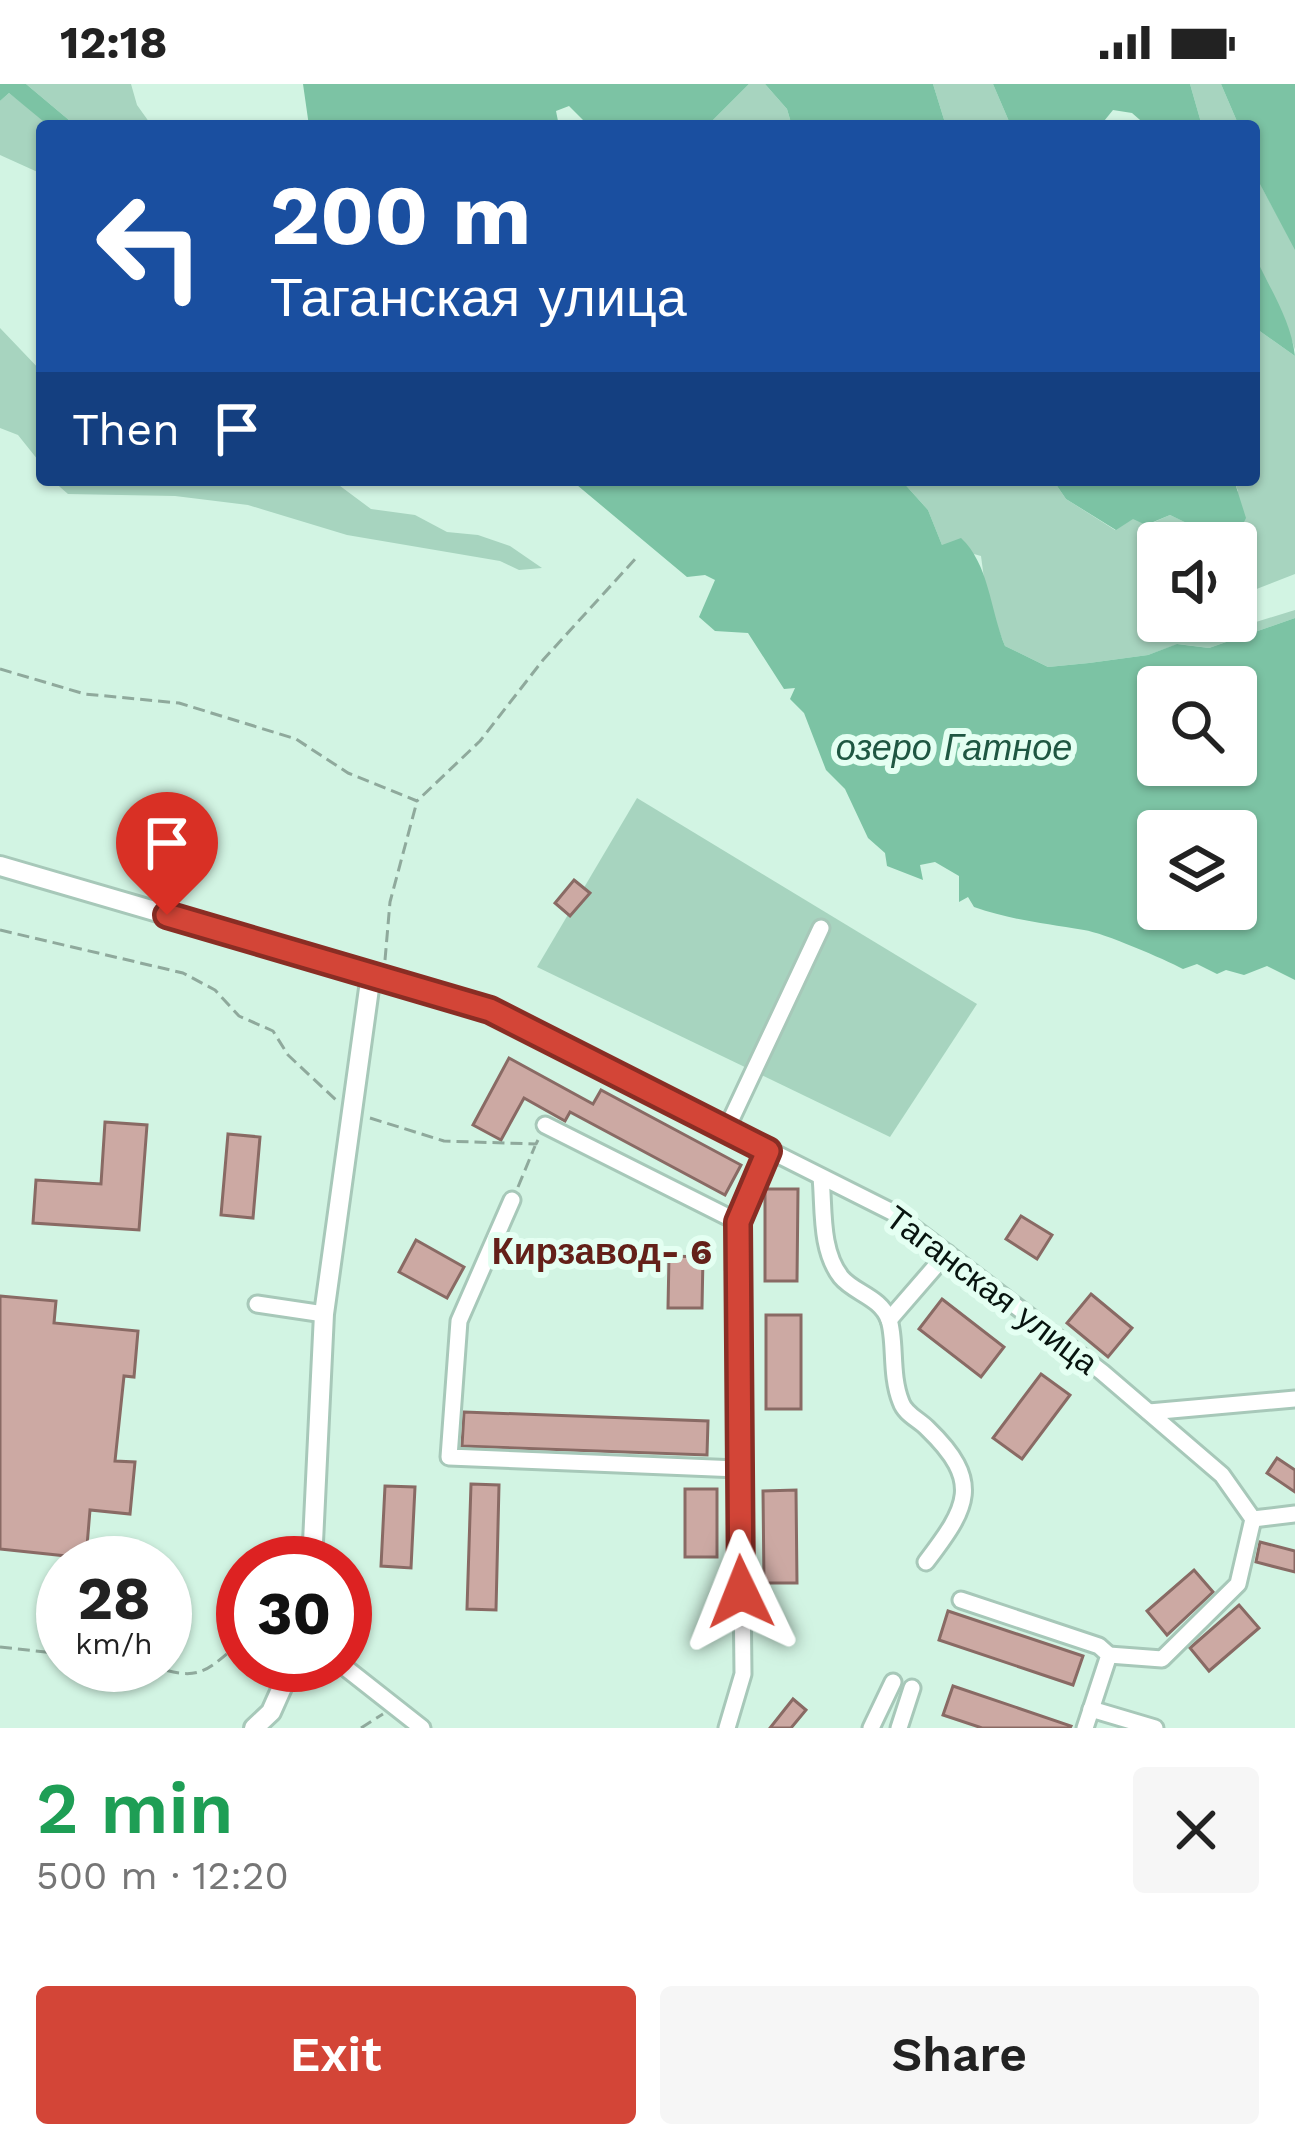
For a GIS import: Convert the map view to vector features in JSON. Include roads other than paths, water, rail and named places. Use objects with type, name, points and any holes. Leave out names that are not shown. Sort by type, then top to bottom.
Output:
[{"type":"main road","name":"Таганская улица","points":[[0,866],[371,974]]},
{"type":"main road","points":[[313,1536],[324,1314],[371,974]]},
{"type":"main road","points":[[254,1728],[272,1712],[281,1692]]},
{"type":"street","points":[[726,1130],[821,928]]},
{"type":"street","name":"Таганская улица","points":[[371,974],[490,1010],[894,1214],[1222,1474],[1253,1519]]},
{"type":"street","points":[[545,1125],[738,1222]]},
{"type":"street","points":[[728,1728],[743,1674],[738,1222],[768,1151]]},
{"type":"street","points":[[821,1177],[826,1243],[841,1278],[871,1298],[889,1320],[890,1360],[902,1408],[958,1464],[966,1492],[959,1519],[926,1562]]},
{"type":"street","points":[[512,1200],[459,1321],[449,1457],[738,1469]]},
{"type":"street","points":[[889,1320],[946,1253]]},
{"type":"street","points":[[257,1304],[324,1314]]},
{"type":"street","points":[[1149,1412],[1295,1400]]},
{"type":"street","points":[[961,1600],[1099,1646],[1109,1655],[1162,1659],[1238,1584],[1253,1519],[1292,1517]]},
{"type":"street","points":[[1085,1728],[1109,1655]]},
{"type":"street","points":[[893,1682],[873,1724],[898,1728],[912,1688]]},
{"type":"street","points":[[372,1689],[422,1728]]},
{"type":"street","points":[[1091,1709],[1155,1728]]},
{"type":"water","points":[[0,84],[26,84],[69,120],[42,120],[9,93],[0,101]]},
{"type":"water","points":[[303,84],[749,84],[713,120],[583,120],[569,106],[556,111],[558,120],[308,120]]},
{"type":"water","points":[[765,84],[933,84],[944,120],[790,120],[787,109]]},
{"type":"water","points":[[993,84],[1190,84],[1200,120],[1140,120],[1132,113],[1113,110],[1105,120],[1008,120]]},
{"type":"water","points":[[1221,84],[1295,84],[1295,250],[1260,184],[1260,120],[1236,120]]},
{"type":"water","points":[[1260,266],[1284,316],[1295,356],[1260,331]]},
{"type":"water","name":"озеро Гатное","points":[[578,486],[906,486],[928,510],[942,545],[961,538],[978,561],[1005,646],[1048,667],[1148,655],[1177,644],[1209,648],[1226,642],[1257,642],[1257,631],[1295,618],[1295,980],[1267,966],[1244,975],[1226,970],[1217,974],[1197,964],[1183,969],[1093,932],[988,911],[974,907],[968,897],[959,902],[959,876],[935,862],[920,865],[923,880],[887,866],[885,853],[868,838],[845,789],[826,770],[804,713],[790,699],[795,688],[784,689],[748,633],[715,631],[699,617],[715,580],[705,575],[687,577]]},
{"type":"water","points":[[1057,486],[1236,486],[1246,518],[1244,522],[1185,522],[1170,515],[1153,522],[1133,519],[1116,530],[1066,499]]},
{"type":"district","name":"Кирзавод- 6","points":[[602,1252]]}]
